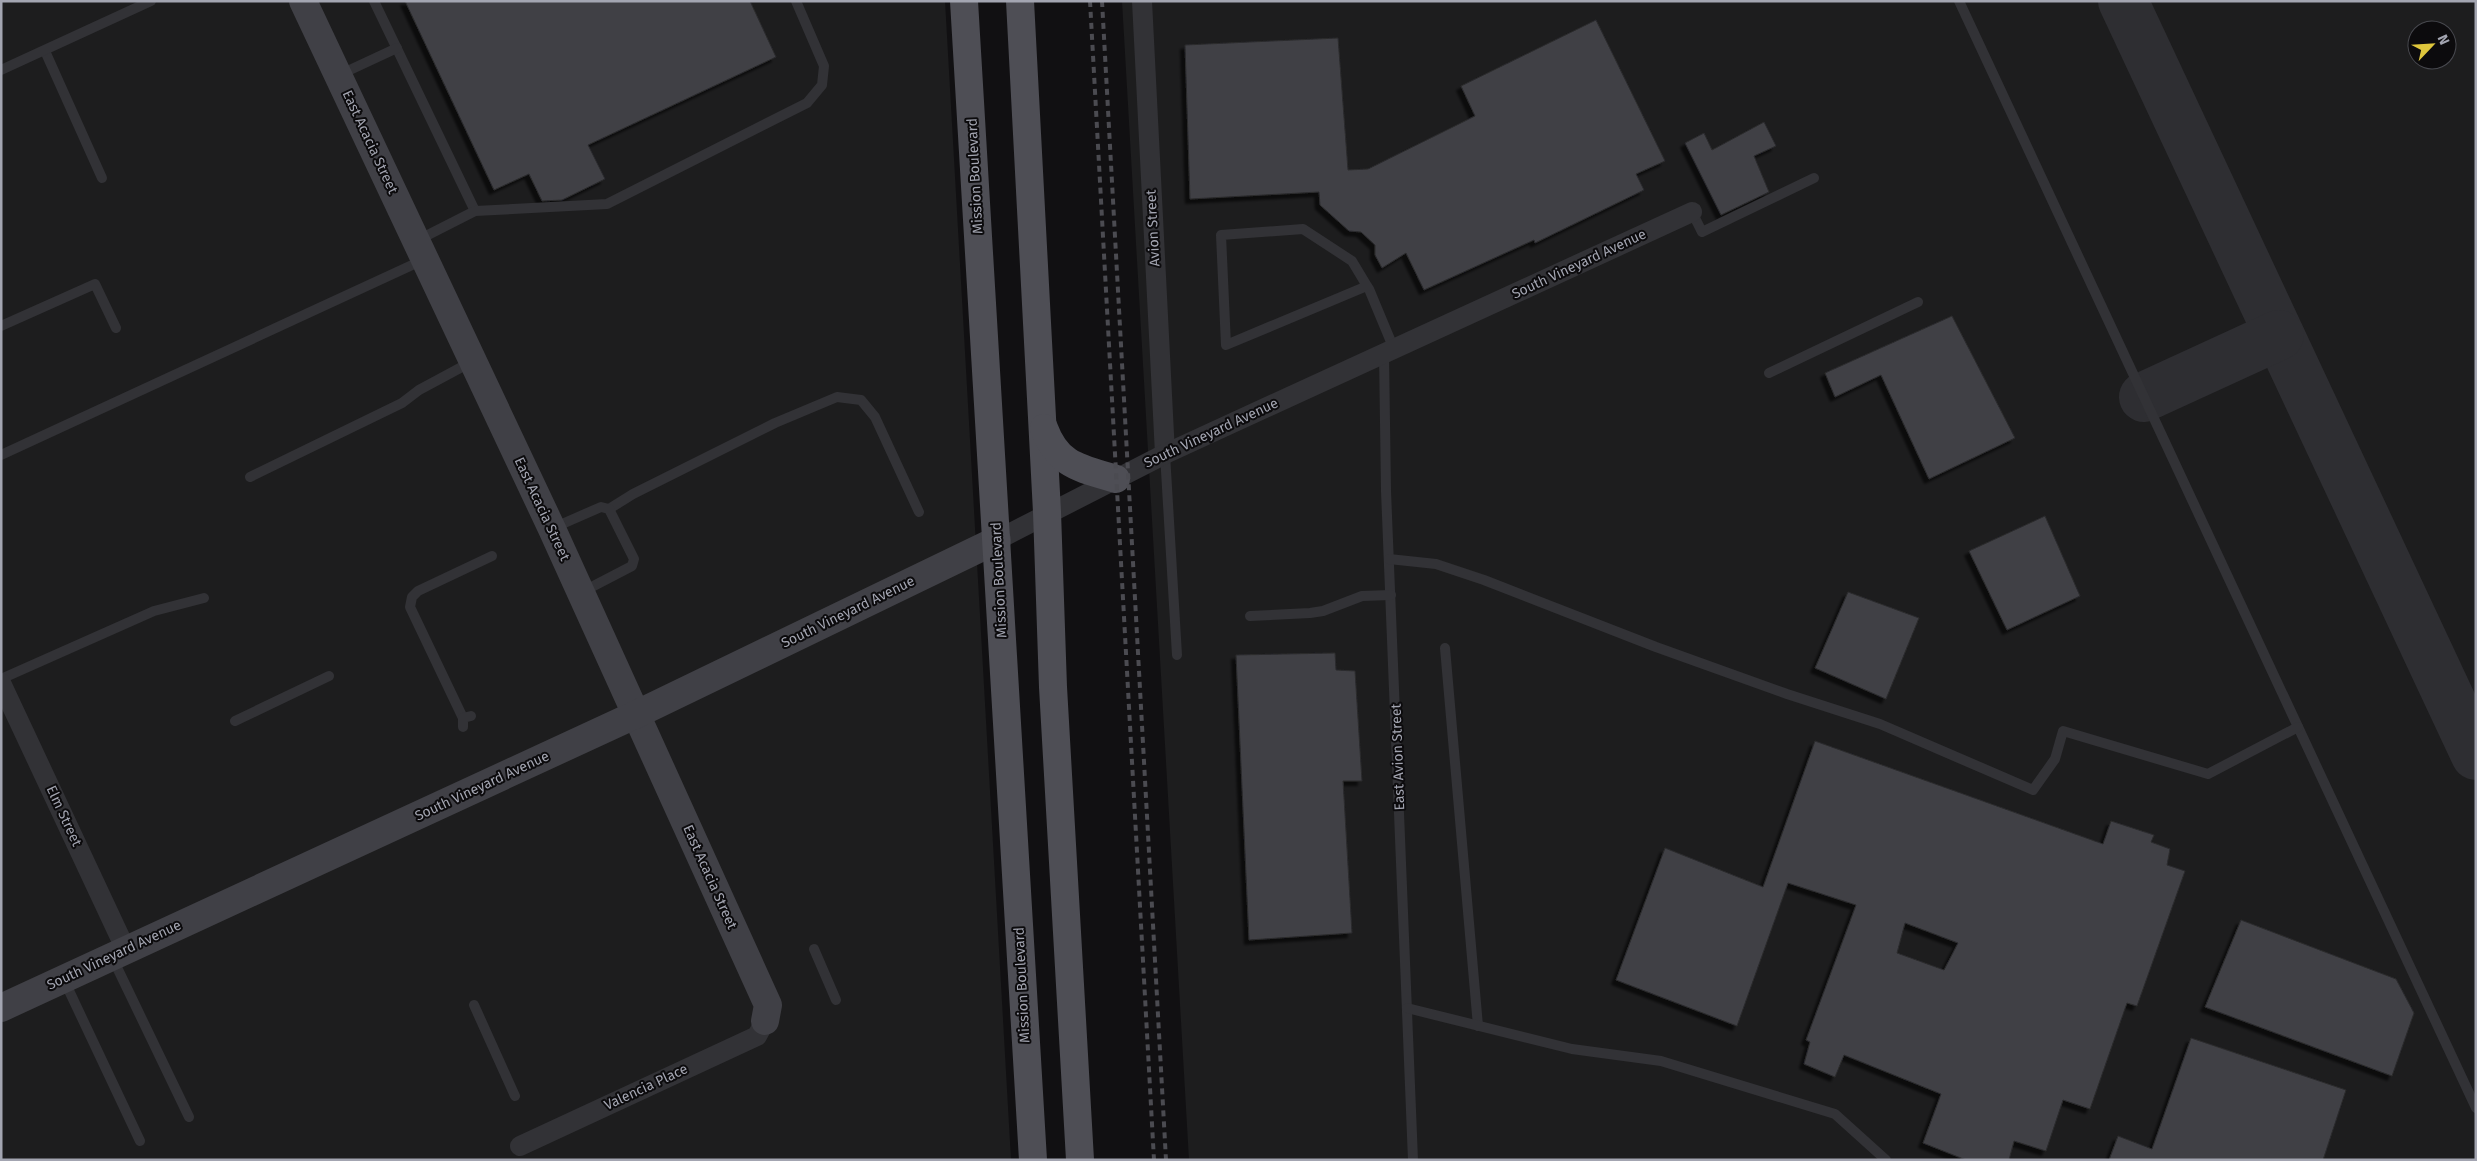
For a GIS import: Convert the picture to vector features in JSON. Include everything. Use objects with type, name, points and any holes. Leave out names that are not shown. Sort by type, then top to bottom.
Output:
[{"type":"main road","name":"Mission Boulevard","points":[[964,1],[1032,1160]]},
{"type":"main road","points":[[1020,1],[1047,512],[1053,687],[1080,1160]]},
{"type":"main road","points":[[1042,422],[1050,444],[1057,454],[1086,470],[1116,479]]},
{"type":"street","name":"East Acacia Street","points":[[303,1],[474,361],[637,714],[768,1005],[765,1021]]},
{"type":"street","name":"Avion Street","points":[[1142,1],[1165,454]]},
{"type":"street","name":"South Vineyard Avenue","points":[[1,1008],[637,714],[997,540],[1047,512],[1165,454],[1692,212]]},
{"type":"street","name":"Elm Street","points":[[1,681],[119,953]]},
{"type":"street","name":"Valencia Place","points":[[520,1146],[757,1036],[765,1021]]},
{"type":"lane","points":[[1,70],[152,1]]},
{"type":"lane","points":[[374,1],[475,211]]},
{"type":"lane","points":[[1,455],[422,250],[475,211],[607,204],[807,103],[822,85],[824,66],[796,1]]},
{"type":"lane","points":[[1959,1],[2476,1108]]},
{"type":"lane","points":[[338,76],[397,48]]},
{"type":"lane","points":[[45,51],[102,178]]},
{"type":"lane","points":[[1692,212],[1702,232],[1814,178]]},
{"type":"lane","points":[[1367,286],[1226,345],[1221,235],[1303,229],[1352,261],[1367,286],[1389,352]]},
{"type":"lane","points":[[1,326],[95,284],[116,328]]},
{"type":"lane","points":[[1769,373],[1918,302]]},
{"type":"lane","name":"East Avion Street","points":[[1389,352],[1390,594],[1413,1160]]},
{"type":"lane","points":[[250,477],[402,403],[419,390],[474,361]]},
{"type":"lane","points":[[552,529],[601,507],[610,509],[633,494],[775,423],[837,397],[861,400],[875,417],[919,512]]},
{"type":"lane","points":[[1165,454],[1177,655]]},
{"type":"lane","points":[[581,592],[632,566],[634,559],[610,509]]},
{"type":"lane","points":[[466,720],[410,607],[412,597],[418,591],[492,556]]},
{"type":"lane","points":[[1389,560],[1436,564],[1484,580],[1656,647],[1787,694],[1880,724],[2033,790],[2055,759],[2064,731],[2208,774],[2298,727]]},
{"type":"lane","points":[[1250,616],[1323,611],[1362,596],[1390,594]]},
{"type":"lane","points":[[1,681],[154,611],[204,598]]},
{"type":"lane","points":[[1445,648],[1478,1026]]},
{"type":"lane","points":[[235,720],[329,676]]},
{"type":"lane","points":[[814,949],[836,1000]]},
{"type":"lane","points":[[119,953],[189,1118]]},
{"type":"lane","points":[[63,979],[140,1141]]},
{"type":"lane","points":[[474,1005],[516,1096]]},
{"type":"lane","points":[[1407,1008],[1572,1049],[1660,1061],[1836,1114],[1886,1160]]},
{"type":"shaded area","points":[[1,1],[945,1],[1011,1160],[1,1160]]},
{"type":"shaded area","points":[[1122,1],[2476,1],[2476,1160],[1189,1160]]},
{"type":"building","points":[[405,1],[750,1],[776,57],[588,145],[605,179],[562,200],[542,201],[529,174],[494,190]]},
{"type":"building","points":[[1596,20],[1665,161],[1636,174],[1644,190],[1535,243],[1534,240],[1424,290],[1406,253],[1382,268],[1375,255],[1375,245],[1361,232],[1349,231],[1320,205],[1319,192],[1190,199],[1185,45],[1338,38],[1348,170],[1368,169],[1475,116],[1461,86]]},
{"type":"building","points":[[1764,122],[1776,146],[1754,156],[1769,192],[1721,215],[1685,143],[1704,133],[1712,150]]},
{"type":"building","points":[[1952,316],[2015,438],[1929,479],[1881,375],[1835,397],[1825,373]]},
{"type":"building","points":[[2045,516],[2080,596],[2007,630],[1969,551]]},
{"type":"building","points":[[1848,592],[1919,618],[1886,699],[1815,668]]},
{"type":"building","points":[[1335,653],[1336,670],[1355,671],[1362,781],[1343,781],[1352,933],[1249,940],[1236,655]]},
{"type":"building","points":[[1815,741],[2103,844],[2111,821],[2154,835],[2151,842],[2170,849],[2167,865],[2185,871],[2137,1006],[2127,1003],[2090,1109],[2063,1100],[2046,1151],[2014,1141],[2009,1160],[1966,1160],[1923,1143],[1941,1094],[1844,1055],[1835,1077],[1804,1064],[1810,1042],[1806,1040],[1856,905],[1788,883],[1737,1026],[1616,980],[1665,848],[1763,887]],"holes":[[[1905,923],[1958,943],[1944,970],[1897,953]]]},
{"type":"building","points":[[2241,920],[2396,979],[2414,1013],[2392,1076],[2205,1007]]},
{"type":"building","points":[[2191,1038],[2346,1090],[2323,1160],[2109,1160],[2118,1136],[2152,1149]]},
{"type":"taxiway","points":[[2123,1],[2476,755]]},
{"type":"taxiway","points":[[2144,397],[2279,335]]},
{"type":"railway","points":[[1090,1],[1154,1160]]},
{"type":"railway","points":[[1102,1],[1166,1160]]}]
